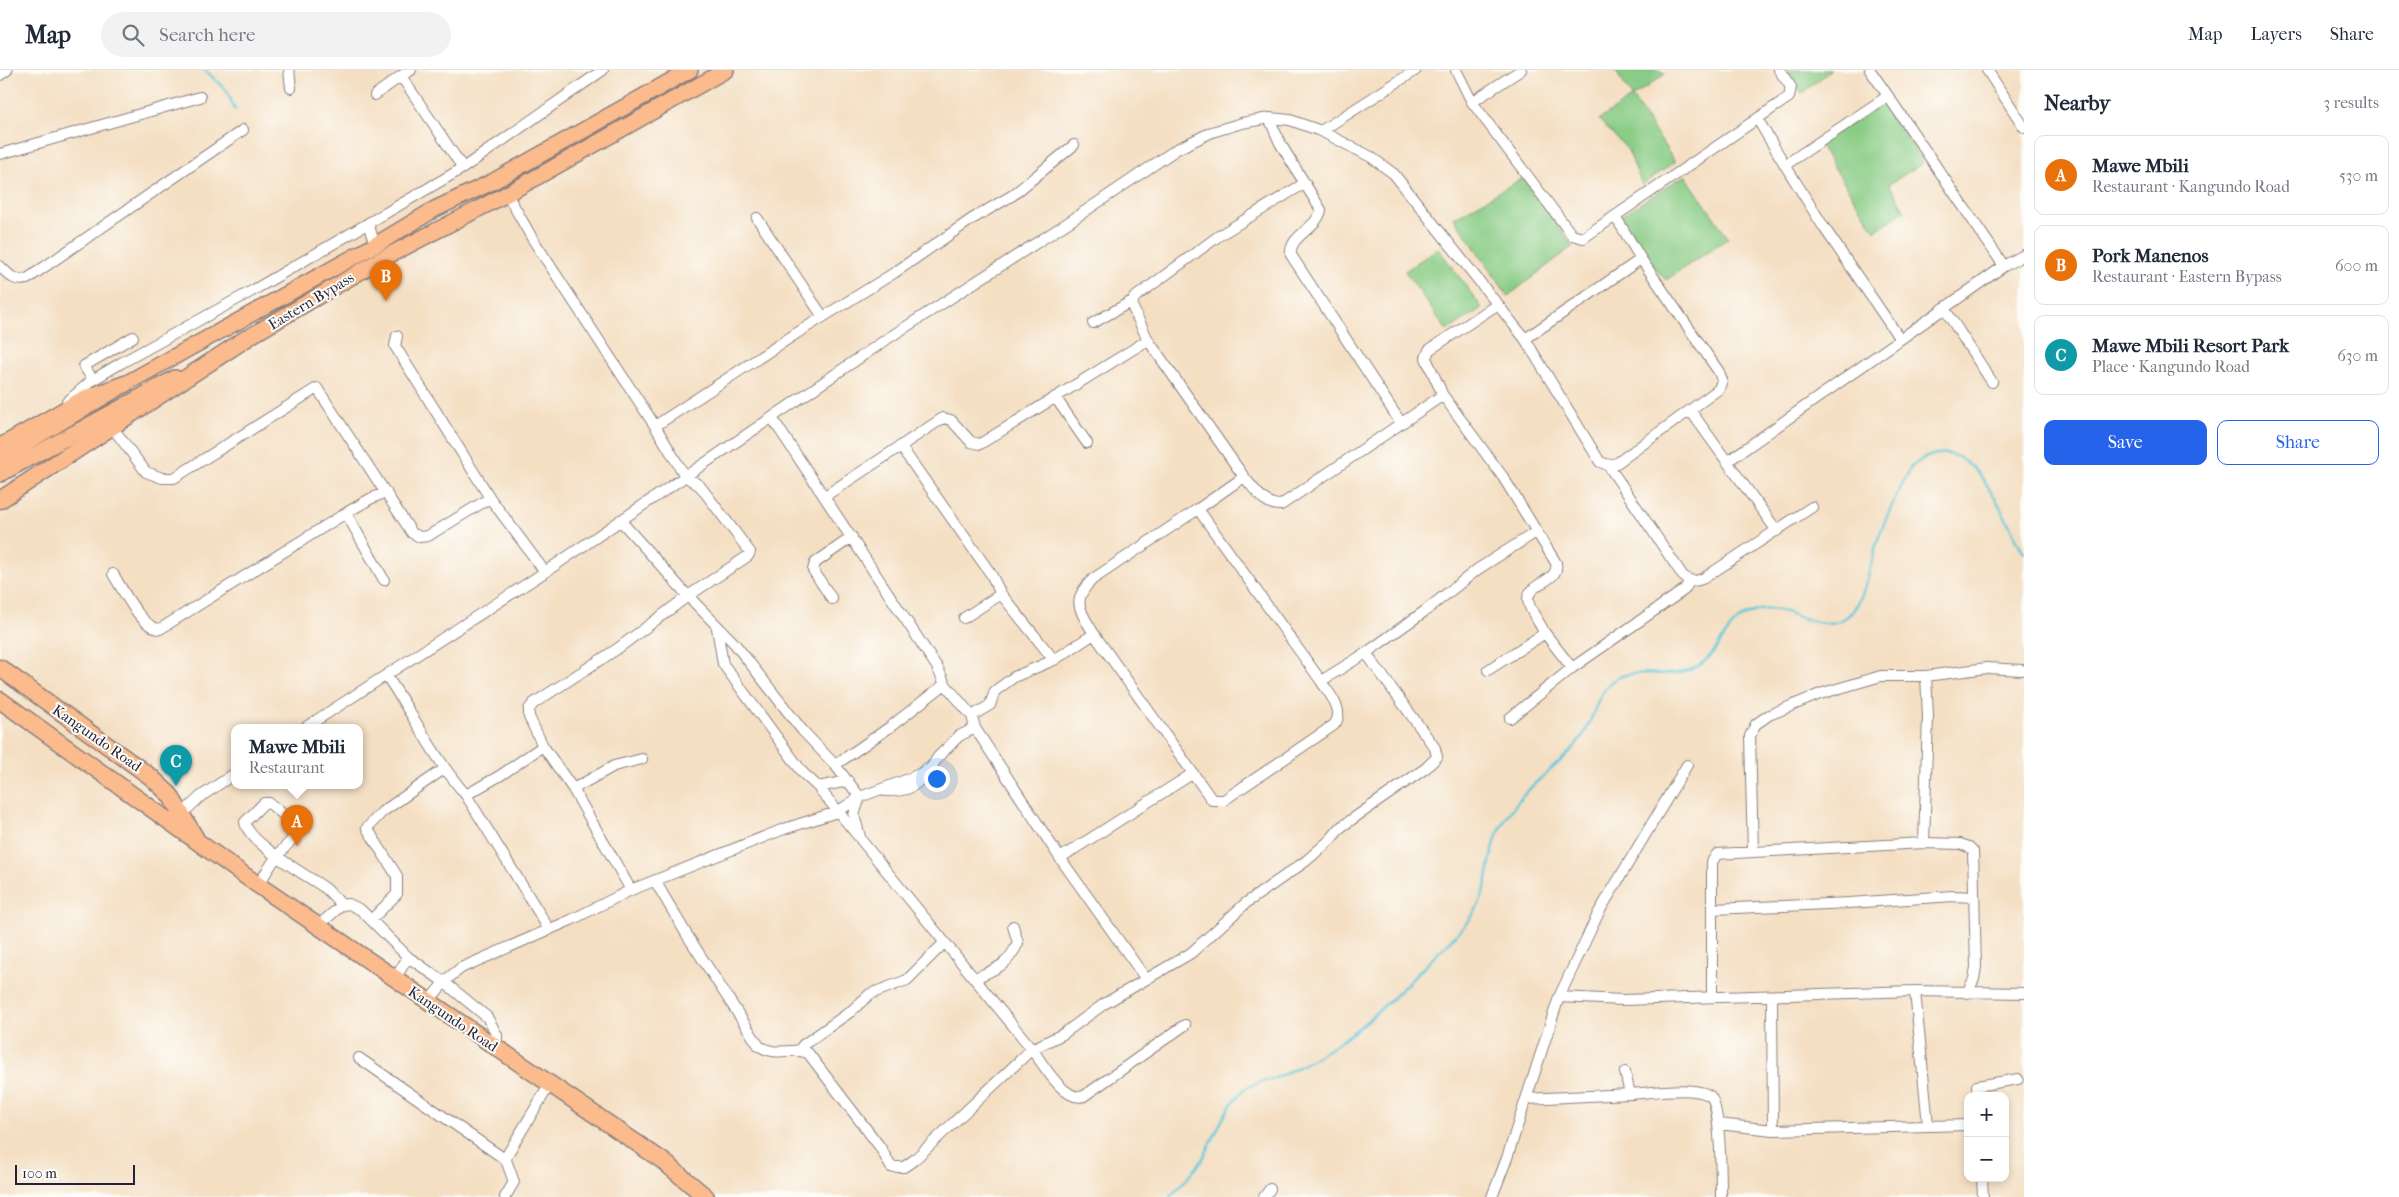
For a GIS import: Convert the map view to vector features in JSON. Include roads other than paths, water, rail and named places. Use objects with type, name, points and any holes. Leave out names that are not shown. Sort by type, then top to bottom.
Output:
[{"type":"highway","points":[[0,500],[247,338]]},
{"type":"highway","points":[[4,459],[53,418],[84,399],[124,384]]},
{"type":"highway","name":"Kangundo Road","points":[[0,668],[151,776],[170,795],[199,843]]},
{"type":"highway","points":[[2,701],[13,698],[16,681]]},
{"type":"highway","name":"Kangundo Road","points":[[2,701],[258,885],[663,1161],[706,1197]]},
{"type":"main road","name":"Eastern Bypass","points":[[4,459],[124,384],[377,244],[435,209],[492,182],[690,70]]},
{"type":"main road","name":"Eastern Bypass","points":[[4,459],[247,338],[380,260],[507,194],[726,70]]},
{"type":"main road","points":[[522,164],[531,179]]},
{"type":"street","points":[[0,75],[7,70]]},
{"type":"street","points":[[289,70],[291,88]]},
{"type":"street","points":[[375,95],[411,70]]},
{"type":"street","points":[[53,418],[66,403],[93,380],[243,296],[463,168],[603,70]]},
{"type":"street","points":[[1321,131],[1416,70]]},
{"type":"street","points":[[1456,70],[1472,102],[1572,235],[1583,238],[1789,97],[1791,87],[1779,70]]},
{"type":"street","points":[[1472,102],[1521,70]]},
{"type":"street","points":[[1870,70],[2004,266]]},
{"type":"street","points":[[1987,70],[2024,127]]},
{"type":"street","points":[[401,76],[463,168]]},
{"type":"street","points":[[1785,165],[1888,96]]},
{"type":"street","points":[[0,154],[200,97]]},
{"type":"street","points":[[1269,118],[1280,143],[1321,210],[1320,216],[1292,244],[1291,255],[1401,423]]},
{"type":"street","points":[[311,724],[545,572],[886,339],[1069,222],[1177,149],[1212,132],[1242,123],[1269,118],[1290,120],[1321,131],[1371,157],[1394,174],[1525,339],[1600,462],[1608,465],[1617,463],[1719,389],[1722,380],[1719,372],[1641,259],[1615,216]]},
{"type":"street","points":[[1758,120],[1823,226],[1900,339]]},
{"type":"street","points":[[0,266],[12,278],[27,279],[243,130]]},
{"type":"street","points":[[655,426],[894,273],[972,219],[1013,195],[1074,145]]},
{"type":"street","points":[[1094,323],[1132,301],[1220,234],[1305,184]]},
{"type":"street","points":[[507,194],[532,238],[655,426],[685,476],[700,486],[750,552],[748,556],[688,596],[618,649],[534,703],[529,709],[528,717],[544,746],[573,789],[630,890]]},
{"type":"street","points":[[757,218],[823,317]]},
{"type":"street","points":[[368,223],[377,244]]},
{"type":"street","points":[[1728,461],[2004,266],[2024,255]]},
{"type":"street","points":[[1525,339],[1641,259]]},
{"type":"street","points":[[1132,301],[1132,306],[1148,340],[1244,477],[1267,503],[1273,506],[1280,505],[1440,398],[1442,394]]},
{"type":"street","points":[[1498,304],[1429,350],[1426,358],[1427,364],[1442,394],[1503,477],[1556,563],[1557,568],[1554,574],[1532,591],[1528,597],[1528,602],[1544,632],[1572,668]]},
{"type":"street","points":[[1944,308],[1992,382]]},
{"type":"street","points":[[397,336],[395,346],[490,498],[545,572]]},
{"type":"street","points":[[93,380],[84,366],[133,337]]},
{"type":"street","points":[[824,496],[943,418],[948,417],[971,442],[980,444],[1148,340]]},
{"type":"street","points":[[112,427],[146,472],[162,478],[174,478],[317,388],[412,533],[428,536],[490,498]]},
{"type":"street","points":[[1055,397],[1087,443]]},
{"type":"street","points":[[1690,410],[1777,531]]},
{"type":"street","points":[[772,418],[937,667],[945,684],[972,716],[975,728],[1060,858],[1146,979]]},
{"type":"street","points":[[901,447],[992,574],[1001,594],[1054,660]]},
{"type":"street","points":[[1608,465],[1683,576],[1690,581],[1696,582],[1704,578],[1812,507]]},
{"type":"street","points":[[1198,509],[1321,681],[1339,711],[1339,719],[1334,724],[1224,800],[1212,800],[1192,774],[1094,634],[1080,610],[1078,600],[1093,579],[1244,477]]},
{"type":"street","points":[[113,574],[141,618],[153,628],[160,629],[346,513],[386,492]]},
{"type":"street","points":[[346,513],[384,580]]},
{"type":"street","points":[[620,520],[717,628],[735,644],[802,730],[835,764],[860,798]]},
{"type":"street","points":[[1321,681],[1366,653],[1478,569],[1536,532]]},
{"type":"street","points":[[832,599],[813,570],[814,562],[852,537]]},
{"type":"street","points":[[1510,718],[1572,668],[1684,590],[1690,581]]},
{"type":"street","points":[[964,618],[1001,594]]},
{"type":"street","points":[[717,628],[723,664],[803,773],[818,787],[882,869],[909,896],[944,943],[975,978],[1064,1090],[1078,1098],[1084,1096],[1185,1025]]},
{"type":"street","points":[[1488,670],[1544,632]]},
{"type":"street","points":[[972,716],[990,705],[995,691],[1014,677],[1054,660],[1094,634]]},
{"type":"street","points":[[655,881],[692,943],[759,1046],[776,1053],[799,1050],[808,1053],[880,1147],[890,1167],[904,1167],[914,1160],[1032,1049],[1063,1034],[1104,1004],[1191,953],[1246,903],[1318,851],[1342,827],[1426,768],[1437,757],[1435,748],[1366,653]]},
{"type":"street","points":[[1753,852],[1750,736],[1756,724],[1769,715],[1820,694],[1881,676],[1926,676],[1987,668],[2022,670]]},
{"type":"street","points":[[386,675],[406,704],[444,769],[466,795],[549,929]]},
{"type":"street","points":[[1924,843],[1928,716],[1926,676]]},
{"type":"street","points":[[835,764],[890,727],[945,684]]},
{"type":"street","points":[[428,1002],[444,982],[461,968],[630,890],[784,829],[838,812],[860,798],[931,768],[938,757],[959,736],[975,728]]},
{"type":"street","points":[[466,795],[501,775],[544,746]]},
{"type":"street","points":[[573,789],[614,766],[642,759]]},
{"type":"street","points":[[1503,1197],[1494,1193],[1559,997],[1599,912],[1687,765]]},
{"type":"street","points":[[371,920],[397,894],[397,876],[367,828],[382,812],[444,769]]},
{"type":"street","points":[[1060,858],[1192,774]]},
{"type":"street","points":[[182,814],[200,797],[231,776]]},
{"type":"street","points":[[818,787],[848,781]]},
{"type":"street","points":[[860,798],[854,815],[861,840]]},
{"type":"street","points":[[258,885],[276,857],[300,831],[299,827],[267,802],[246,822],[246,826],[276,857],[327,890],[342,904]]},
{"type":"street","points":[[1712,997],[1712,862],[1717,854],[1924,843],[1960,844],[1969,847],[1973,851],[1976,967],[1974,979],[1966,993]]},
{"type":"street","points":[[1713,909],[1849,904],[1953,896],[1974,897]]},
{"type":"street","points":[[318,926],[342,904],[349,904],[361,910],[408,957],[444,982],[487,1017],[497,1035],[497,1049]]},
{"type":"street","points":[[975,978],[1002,966],[1011,957],[1018,943],[1013,926]]},
{"type":"street","points":[[799,1050],[803,1045],[850,1012],[870,994],[907,980],[944,943]]},
{"type":"street","points":[[395,979],[408,957]]},
{"type":"street","points":[[1559,997],[1623,1000],[1915,992],[2024,993]]},
{"type":"street","points":[[1915,992],[1928,1125]]},
{"type":"street","points":[[1772,996],[1773,1130]]},
{"type":"street","points":[[359,1058],[506,1160]]},
{"type":"street","points":[[1625,1072],[1630,1094]]},
{"type":"street","points":[[1978,1092],[1977,1086],[2018,1079]]},
{"type":"street","points":[[505,1197],[514,1182],[506,1160],[508,1152],[550,1084]]},
{"type":"street","points":[[1526,1099],[1685,1091],[1706,1094],[1715,1102],[1718,1124],[1721,1197]]},
{"type":"street","points":[[1718,1124],[1773,1130],[1964,1125]]},
{"type":"street","points":[[1982,1182],[1983,1197]]},
{"type":"waterway","points":[[205,70],[227,91],[235,110]]},
{"type":"waterway","points":[[1170,1197],[1200,1163],[1230,1106],[1244,1090],[1296,1068],[1347,1037],[1389,1001],[1463,927],[1476,910],[1485,890],[1493,848],[1505,820],[1528,791],[1578,743],[1587,728],[1602,693],[1610,683],[1618,678],[1637,673],[1678,673],[1698,666],[1707,659],[1734,625],[1753,612],[1772,609],[1825,623],[1839,621],[1849,615],[1863,592],[1882,530],[1893,502],[1911,467],[1932,455],[1951,454],[1967,463],[1981,477],[1994,496],[2024,553]]},
{"type":"place","name":"Pork Manenos","points":[[386,301]]},
{"type":"place","name":"Mawe Mbili Resort Park","points":[[176,786]]},
{"type":"place","name":"Mawe Mbili","points":[[297,846]]}]
